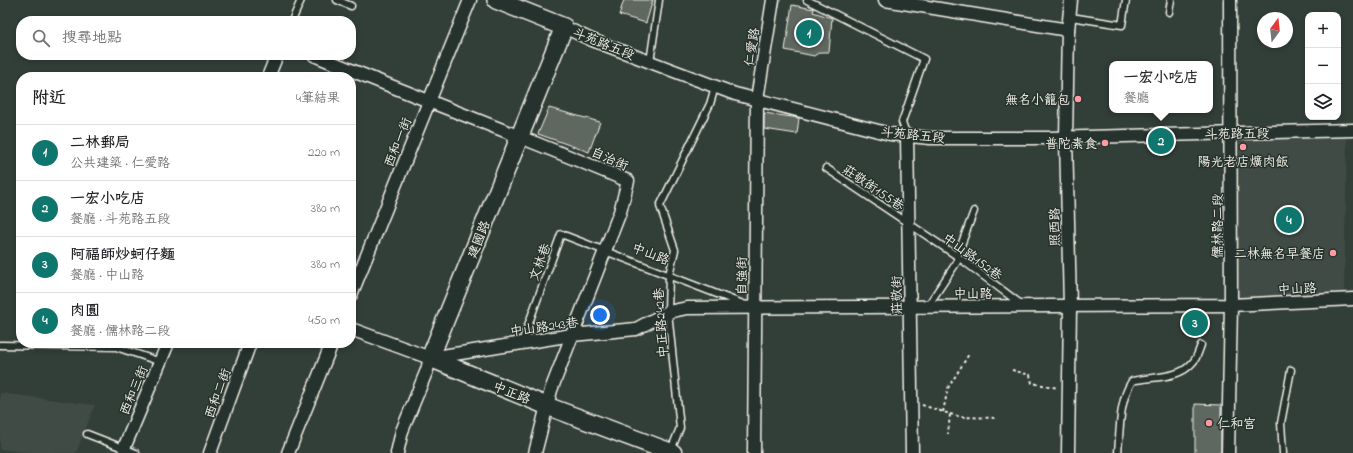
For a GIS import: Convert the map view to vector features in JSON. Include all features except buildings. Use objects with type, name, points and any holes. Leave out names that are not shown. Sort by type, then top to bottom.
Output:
[{"type":"main road","name":"斗苑路五段","points":[[496,0],[564,27]]},
{"type":"main road","name":"建國路","points":[[430,358],[564,27]]},
{"type":"main road","name":"中正路","points":[[430,358],[547,406],[667,452]]},
{"type":"street","name":"西和一街","points":[[356,282],[470,0]]},
{"type":"street","name":"仁愛路","points":[[757,99],[774,0]]},
{"type":"street","points":[[885,0],[931,3],[1068,30]]},
{"type":"street","name":"照西路","points":[[1068,453],[1070,306],[1066,138],[1068,30],[1071,17],[1072,0]]},
{"type":"street","name":"儒林路二段","points":[[1228,453],[1231,305],[1230,0]]},
{"type":"street","name":"斗苑路五段","points":[[564,27],[592,40],[735,94],[890,134],[930,138],[1066,138],[1353,130]]},
{"type":"street","points":[[270,72],[275,60]]},
{"type":"street","name":"自治街","points":[[323,60],[344,72]]},
{"type":"street","name":"自治街","points":[[356,78],[428,102],[521,136],[628,181],[620,212],[551,390],[535,453]]},
{"type":"street","name":"自強街","points":[[754,453],[754,309],[757,99]]},
{"type":"street","name":"莊敬街","points":[[907,136],[912,453]]},
{"type":"street","name":"中山路","points":[[754,309],[1231,305],[1353,299]]},
{"type":"street","name":"中山路243巷","points":[[430,358],[522,342],[572,335],[636,329],[668,312],[687,308],[754,309]]},
{"type":"street","name":"中正路","points":[[356,331],[430,358]]},
{"type":"street","name":"西和三街","points":[[124,448],[166,348]]},
{"type":"street","name":"西和二街","points":[[210,453],[248,348]]},
{"type":"street","points":[[288,453],[330,348]]},
{"type":"street","name":"建國路","points":[[397,453],[402,431],[427,370],[430,358]]},
{"type":"lane","points":[[294,16],[300,0]]},
{"type":"lane","points":[[337,0],[352,6]]},
{"type":"lane","points":[[650,62],[660,0]]},
{"type":"lane","points":[[807,0],[924,59],[902,122],[907,136]]},
{"type":"lane","points":[[1071,17],[1122,25],[1126,0]]},
{"type":"lane","points":[[1169,12],[1171,0]]},
{"type":"lane","name":"中正路242巷","points":[[667,452],[680,428],[668,312],[669,275],[676,250],[660,206],[710,104],[715,87]]},
{"type":"lane","name":"莊敬街155巷","points":[[826,168],[909,224]]},
{"type":"lane","points":[[926,307],[957,262],[957,256],[974,211]]},
{"type":"lane","name":"中山路152巷","points":[[909,224],[957,256],[1025,307]]},
{"type":"lane","name":"文林巷","points":[[522,342],[561,234],[605,250]]},
{"type":"lane","name":"中山路","points":[[605,250],[754,309]]},
{"type":"lane","points":[[0,345],[16,345]]},
{"type":"lane","points":[[1118,453],[1121,417],[1128,388],[1132,381],[1147,377],[1177,375],[1193,362],[1201,345]]},
{"type":"lane","points":[[119,348],[161,362]]},
{"type":"lane","points":[[1282,453],[1281,423],[1291,370]]},
{"type":"lane","points":[[87,434],[136,453]]},
{"type":"path","points":[[943,412],[948,388],[969,354]]},
{"type":"path","points":[[1012,370],[1030,375],[1032,383],[1069,390]]},
{"type":"path","points":[[911,402],[961,417],[997,418]]},
{"type":"path","points":[[948,434],[950,414]]},
{"type":"shaded area","points":[[1347,138],[1344,295],[1235,299],[1238,140]]},
{"type":"shaded area","points":[[0,393],[95,405],[76,453],[33,453],[0,449]]},
{"type":"place","name":"二林郵局","points":[[809,33]]},
{"type":"place","name":"無名小籠包","points":[[1078,99]]},
{"type":"place","name":"一宏小吃店","points":[[1161,141]]},
{"type":"place","name":"普陀素食","points":[[1105,143]]},
{"type":"place","name":"陽光老店爌肉飯","points":[[1243,147]]},
{"type":"place","name":"肉圓","points":[[1289,220]]},
{"type":"place","name":"二林無名早餐店","points":[[1333,253]]},
{"type":"place","name":"阿福師炒蚵仔麵","points":[[1195,323]]},
{"type":"place","name":"仁和宮","points":[[1209,423]]}]
